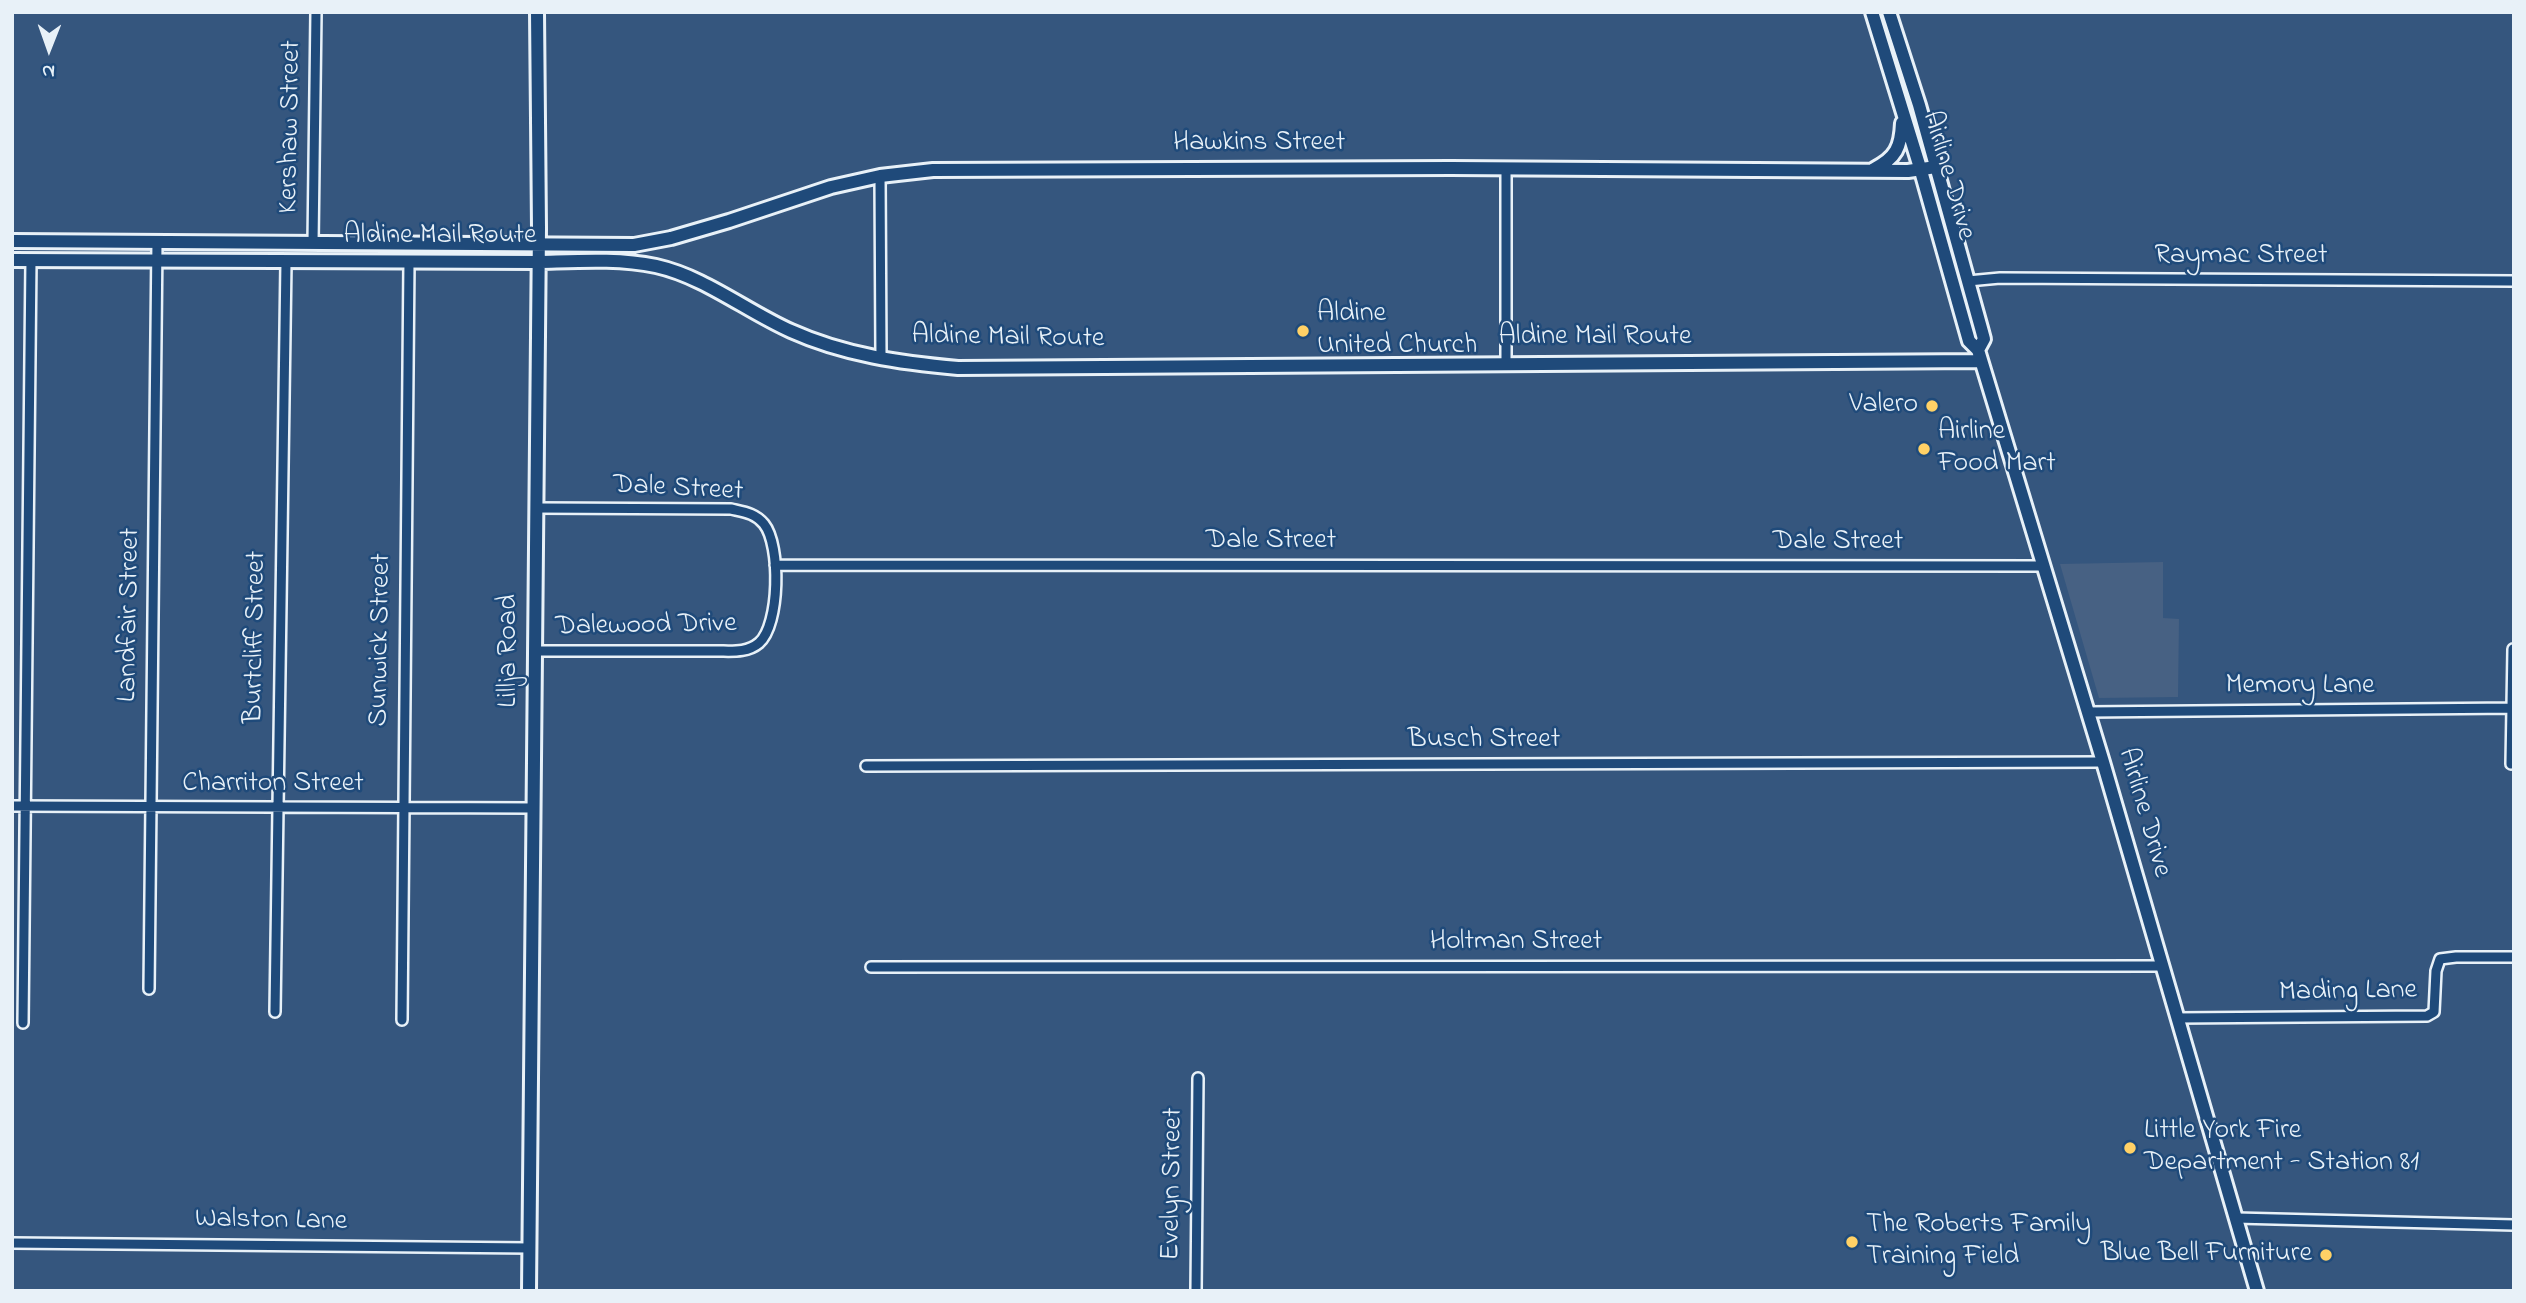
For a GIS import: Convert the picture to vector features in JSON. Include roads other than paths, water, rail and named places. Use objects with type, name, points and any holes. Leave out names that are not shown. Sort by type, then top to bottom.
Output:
[{"type":"main road","name":"Lillja Road","points":[[529,1291],[538,262],[537,12]]},
{"type":"main road","name":"Airline Drive","points":[[1872,12],[1969,341],[1980,356],[2104,762],[2257,1291]]},
{"type":"main road","name":"Airline Drive","points":[[1889,12],[1984,339],[1980,356]]},
{"type":"main road","points":[[1874,170],[1895,154],[1902,141],[1902,110]]},
{"type":"main road","name":"Hawkins Street","points":[[607,244],[634,245],[671,238],[831,187],[880,176],[933,170],[1506,168],[1921,171],[1936,167]]},
{"type":"main road","name":"Aldine Mail Route","points":[[12,242],[607,244]]},
{"type":"main road","name":"Aldine Mail Route","points":[[12,260],[596,260],[657,266],[684,275],[792,332],[850,352],[958,368],[1980,356]]},
{"type":"street","name":"Kershaw Street","points":[[313,243],[316,12]]},
{"type":"street","points":[[1506,168],[1506,363]]},
{"type":"street","points":[[880,176],[880,358]]},
{"type":"street","name":"Landfair Street","points":[[149,989],[157,242]]},
{"type":"street","points":[[23,1023],[31,260]]},
{"type":"street","name":"Sunwick Street","points":[[402,1020],[410,261]]},
{"type":"street","name":"Burtcliff Street","points":[[275,1012],[286,262]]},
{"type":"street","name":"Raymac Street","points":[[1968,281],[2013,278],[2514,281]]},
{"type":"street","name":"Dale Street","points":[[536,508],[731,509],[751,513],[765,525],[774,541],[775,565],[2043,566]]},
{"type":"street","name":"Dalewood Drive","points":[[534,651],[742,651],[752,648],[761,642],[772,622],[775,565]]},
{"type":"street","points":[[2511,764],[2513,649]]},
{"type":"street","name":"Memory Lane","points":[[2088,712],[2512,708]]},
{"type":"street","name":"Busch Street","points":[[866,766],[2104,762]]},
{"type":"street","name":"Charriton Street","points":[[12,806],[534,808]]},
{"type":"street","name":"Mading Lane","points":[[2176,1018],[2427,1016],[2434,1012],[2435,971],[2441,959],[2514,957]]},
{"type":"street","name":"Holtman Street","points":[[871,967],[2162,966]]},
{"type":"street","name":"Evelyn Street","points":[[1196,1291],[1198,1078]]},
{"type":"street","points":[[2236,1218],[2514,1225]]},
{"type":"street","name":"Walston Lane","points":[[12,1242],[530,1248]]},
{"type":"place","name":"Aldine United Church","points":[[1303,331]]},
{"type":"place","name":"Valero","points":[[1932,406]]},
{"type":"place","name":"Airline Food Mart","points":[[1924,449]]},
{"type":"place","name":"Little York Fire Department - Station 81","points":[[2130,1148]]},
{"type":"place","name":"The Roberts Family Training Field","points":[[1852,1242]]},
{"type":"place","name":"Blue Bell Furniture","points":[[2326,1255]]}]
